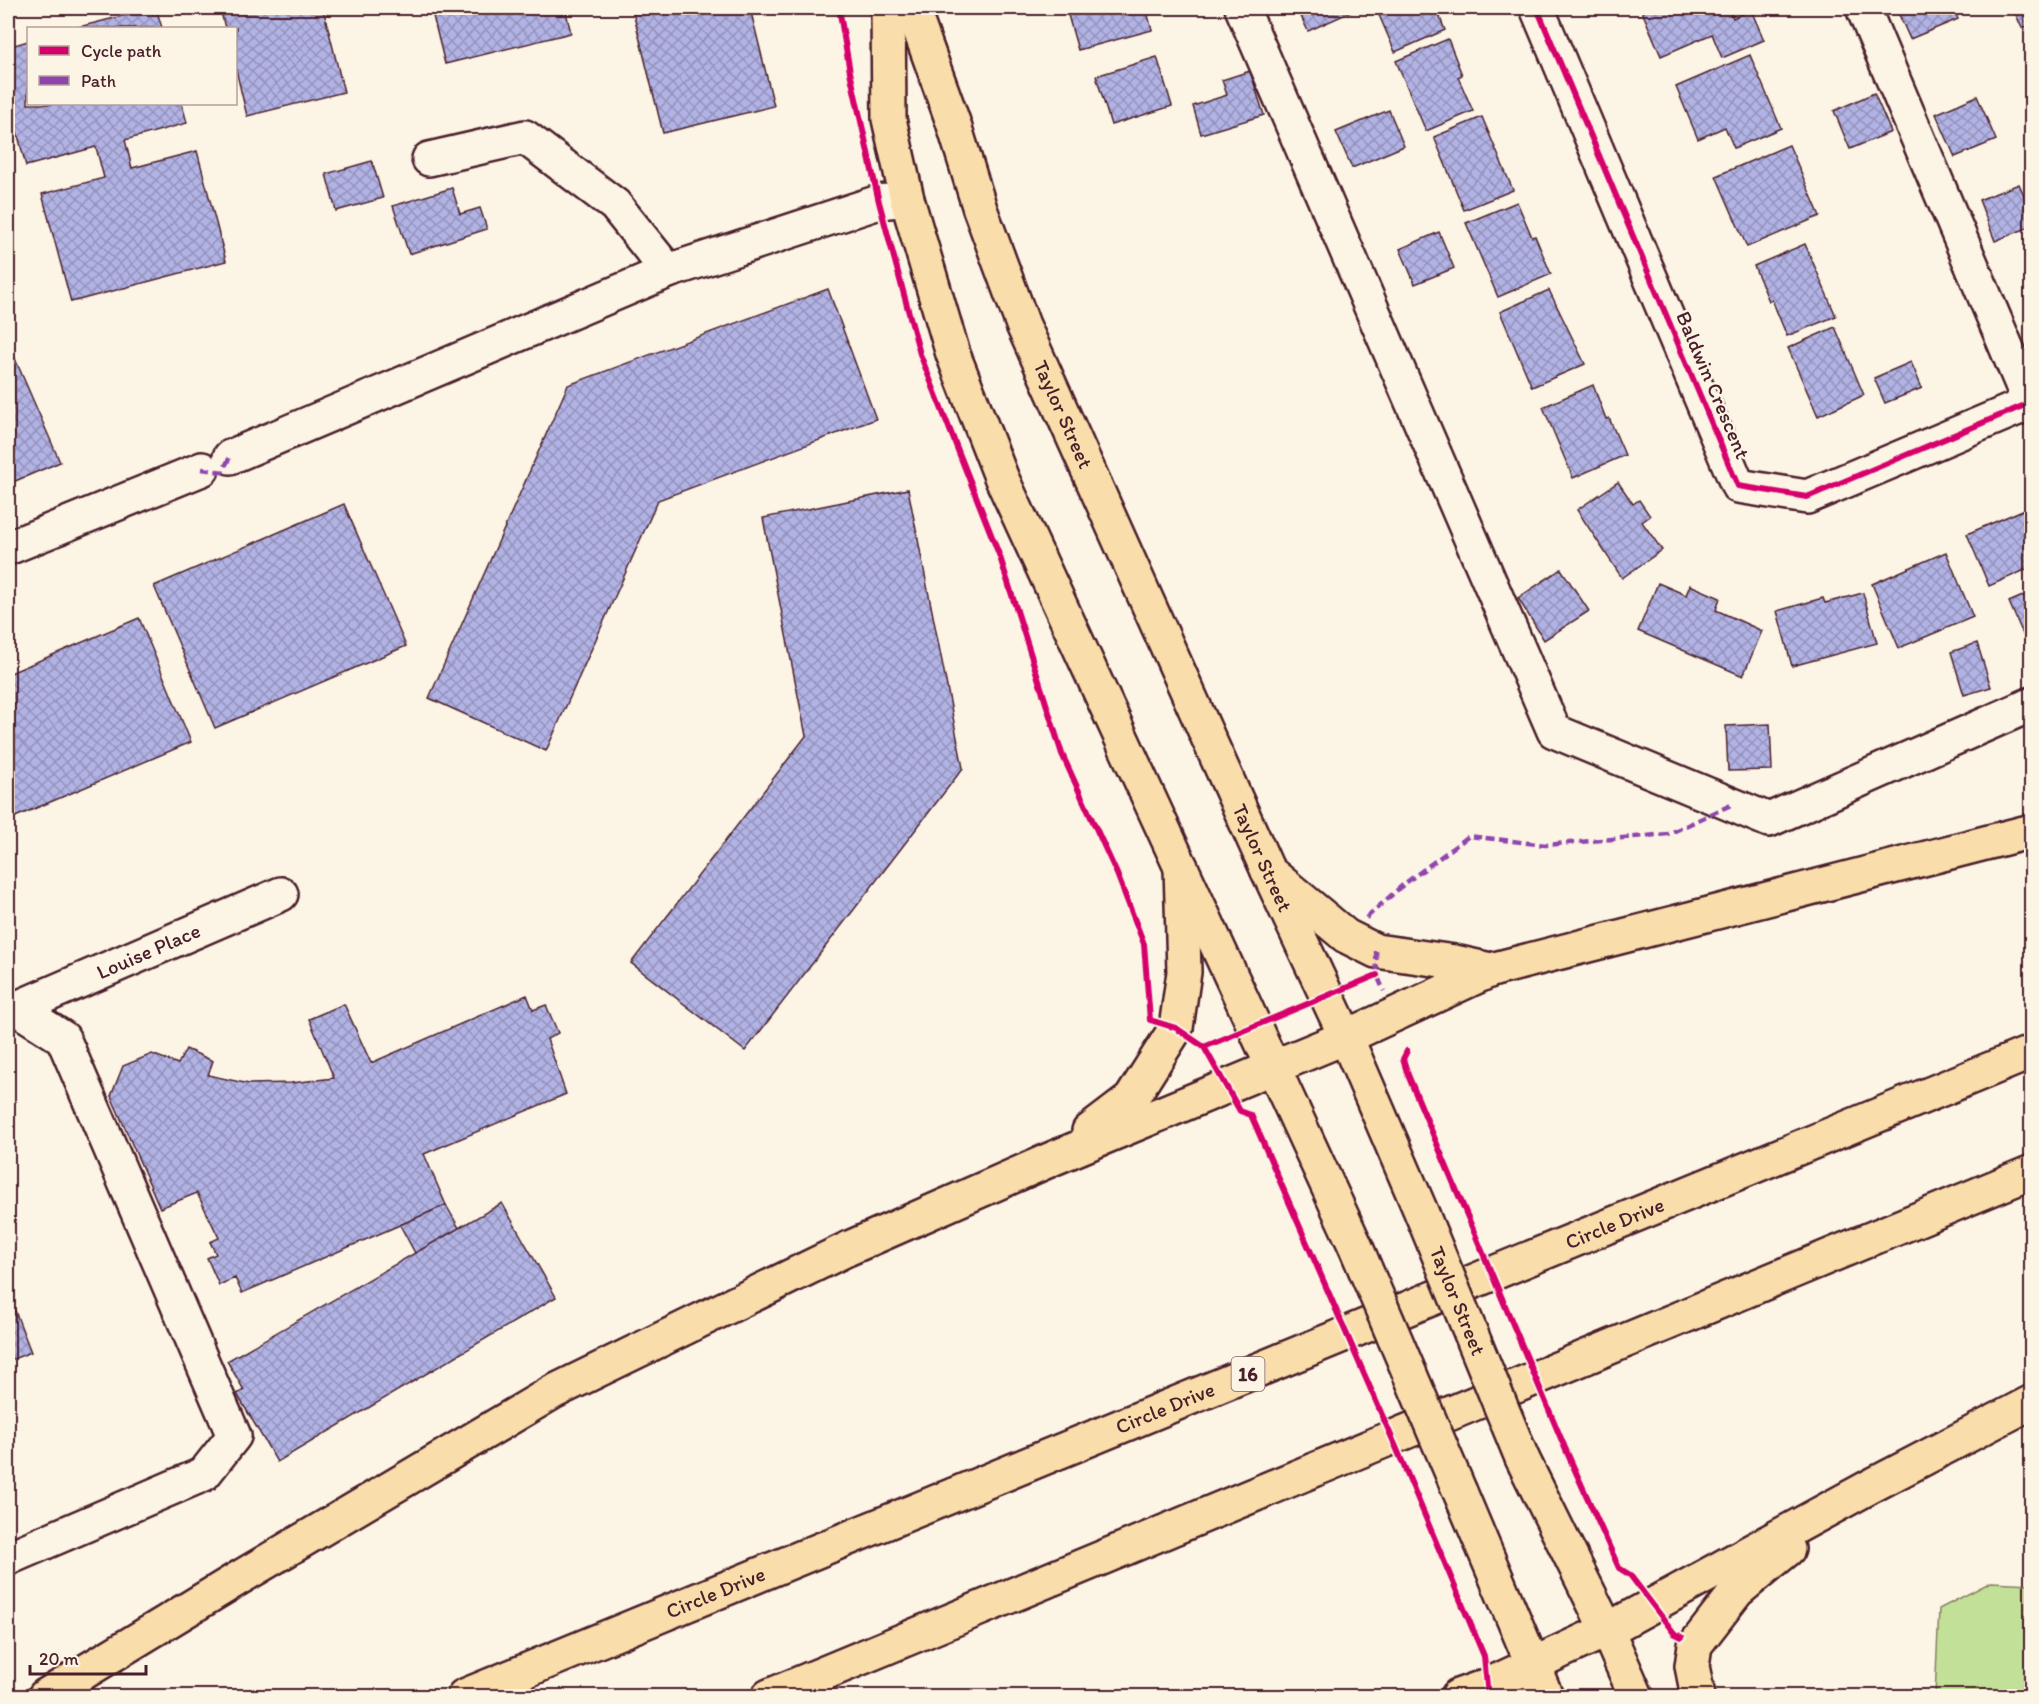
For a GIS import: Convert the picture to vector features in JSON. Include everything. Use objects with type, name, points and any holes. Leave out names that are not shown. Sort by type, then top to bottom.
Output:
[{"type":"main road","points":[[888,8],[889,119],[907,199],[953,354],[1002,479],[1355,1245],[1546,1696]]},
{"type":"main road","name":"Taylor Street","points":[[912,8],[953,122],[980,209],[1023,325],[1346,1037],[1422,1214],[1521,1458],[1607,1630],[1636,1696]]},
{"type":"main road","points":[[45,1696],[553,1392],[847,1249],[1054,1158],[1346,1037],[1491,970],[2031,831]]},
{"type":"main road","points":[[1054,1158],[1131,1099],[1176,1028],[1184,972],[1181,867]]},
{"type":"main road","points":[[1269,871],[1346,936],[1376,951],[1455,962],[1491,970]]},
{"type":"main road","name":"Circle Drive","points":[[464,1696],[2031,1052]]},
{"type":"main road","points":[[768,1696],[2031,1172]]},
{"type":"main road","points":[[1458,1696],[1607,1630],[2031,1402]]},
{"type":"main road","points":[[1698,1696],[1692,1666],[1695,1645],[1737,1590],[1871,1486]]},
{"type":"street","points":[[1242,8],[1554,731],[1769,820],[2031,704]]},
{"type":"street","name":"Baldwin Crescent","points":[[1537,8],[1738,486],[1807,497],[2031,404]]},
{"type":"street","points":[[1863,8],[2031,404]]},
{"type":"street","points":[[429,159],[525,137],[615,205],[668,271]]},
{"type":"street","points":[[8,548],[216,463],[668,271],[879,202],[907,199]]},
{"type":"street","name":"Louise Place","points":[[10,1003],[281,894]]},
{"type":"street","points":[[8,1558],[204,1474],[234,1436],[63,1038],[10,1003]]},
{"type":"green space","points":[[1991,1582],[2031,1584],[2031,1696],[1935,1696],[1939,1609]]},
{"type":"building","points":[[156,8],[162,27],[79,27]]},
{"type":"building","points":[[220,8],[323,8],[344,92],[247,116],[237,74],[237,27],[225,27]]},
{"type":"building","points":[[431,8],[565,8],[571,33],[445,64]]},
{"type":"building","points":[[632,8],[750,8],[774,106],[663,133]]},
{"type":"building","points":[[1066,8],[1146,8],[1152,30],[1078,50]]},
{"type":"building","points":[[1297,8],[1349,8],[1351,12],[1308,31]]},
{"type":"building","points":[[1376,8],[1436,8],[1445,30],[1395,52]]},
{"type":"building","points":[[1729,8],[1733,18],[1751,10],[1764,40],[1722,58],[1712,34],[1661,56],[1641,9]]},
{"type":"building","points":[[1896,8],[1953,8],[1958,19],[1910,39]]},
{"type":"building","points":[[2013,8],[2032,8],[2032,25],[2022,28]]},
{"type":"building","points":[[1448,39],[1462,75],[1458,77],[1473,111],[1426,131],[1396,61]]},
{"type":"building","points":[[27,41],[27,105],[182,105],[187,123],[125,140],[132,168],[197,151],[226,261],[71,302],[42,194],[104,178],[96,147],[26,166],[8,97],[8,47]]},
{"type":"building","points":[[1750,55],[1781,128],[1734,148],[1725,127],[1698,139],[1676,87]]},
{"type":"building","points":[[1157,57],[1172,106],[1111,125],[1096,76]]},
{"type":"building","points":[[1250,71],[1264,115],[1201,134],[1193,106],[1227,95],[1222,80]]},
{"type":"building","points":[[1874,93],[1891,132],[1850,149],[1834,111]]},
{"type":"building","points":[[1977,96],[1996,140],[1955,157],[1936,114]]},
{"type":"building","points":[[1389,110],[1404,146],[1352,168],[1336,132]]},
{"type":"building","points":[[1482,117],[1513,190],[1464,210],[1434,137]]},
{"type":"building","points":[[1789,145],[1820,216],[1747,247],[1716,176]]},
{"type":"building","points":[[372,161],[383,198],[336,211],[326,174]]},
{"type":"building","points":[[2019,184],[2032,213],[2032,226],[1995,241],[1979,200]]},
{"type":"building","points":[[452,188],[460,214],[480,208],[487,229],[409,254],[393,206]]},
{"type":"building","points":[[1517,202],[1551,274],[1498,297],[1466,223]]},
{"type":"building","points":[[1439,232],[1454,268],[1415,284],[1400,249]]},
{"type":"building","points":[[1805,244],[1836,316],[1787,336],[1754,266]]},
{"type":"building","points":[[828,289],[876,419],[658,500],[546,751],[429,698],[568,385]]},
{"type":"building","points":[[1549,290],[1585,364],[1532,387],[1500,312]]},
{"type":"building","points":[[1835,327],[1864,395],[1818,416],[1788,348]]},
{"type":"building","points":[[13,354],[60,462],[8,484],[8,357]]},
{"type":"building","points":[[1911,362],[1922,388],[1885,403],[1874,378]]},
{"type":"building","points":[[1593,385],[1606,419],[1609,418],[1625,455],[1573,478],[1543,407]]},
{"type":"building","points":[[1618,482],[1633,504],[1639,500],[1650,516],[1642,522],[1662,550],[1622,578],[1577,510]]},
{"type":"building","points":[[908,489],[963,768],[745,1051],[631,963],[806,736],[763,518]]},
{"type":"building","points":[[344,504],[406,646],[215,728],[154,586]]},
{"type":"building","points":[[2032,506],[2032,567],[1989,586],[1967,534]]},
{"type":"building","points":[[1946,552],[1973,617],[1899,648],[1872,584]]},
{"type":"building","points":[[1561,569],[1589,611],[1544,640],[1518,598]]},
{"type":"building","points":[[1658,583],[1686,595],[1690,585],[1720,598],[1716,610],[1762,631],[1743,676],[1638,631]]},
{"type":"building","points":[[2032,592],[2032,639],[2026,641],[2009,602]]},
{"type":"building","points":[[1863,593],[1877,643],[1792,666],[1777,611],[1823,598],[1825,603]]},
{"type":"building","points":[[139,618],[191,742],[8,820],[8,674]]},
{"type":"building","points":[[1977,643],[1991,687],[1964,695],[1951,652]]},
{"type":"building","points":[[1770,724],[1772,770],[1728,771],[1726,726]]},
{"type":"building","points":[[527,995],[533,1010],[546,1005],[558,1033],[547,1039],[566,1094],[424,1154],[446,1205],[242,1293],[235,1278],[219,1285],[207,1258],[216,1254],[210,1242],[219,1238],[197,1193],[160,1208],[111,1096],[123,1066],[152,1054],[178,1064],[186,1049],[213,1061],[208,1075],[249,1084],[291,1083],[334,1078],[309,1019],[344,1004],[371,1063]]},
{"type":"building","points":[[502,1203],[556,1297],[277,1462],[237,1394],[244,1390],[227,1361]]},
{"type":"building","points":[[446,1205],[459,1228],[415,1253],[400,1225]]},
{"type":"building","points":[[8,1293],[31,1352],[8,1361]]},
{"type":"marked path","points":[[202,469],[222,472],[230,457]]},
{"type":"marked path","points":[[1366,918],[1404,884],[1469,836],[1546,845],[1668,834],[1733,804]]},
{"type":"marked path","points":[[1376,951],[1377,975],[1384,991]]},
{"type":"cycle path","points":[[839,8],[850,72],[879,202],[920,354],[1000,557],[1062,754],[1117,874],[1144,944],[1150,1020],[1176,1028],[1204,1047],[1240,1111],[1251,1115],[1396,1447],[1484,1656],[1488,1696]]},
{"type":"cycle path","points":[[1537,8],[1738,486],[1807,497],[2032,402]]},
{"type":"cycle path","points":[[1204,1047],[1377,975]]},
{"type":"cycle path","points":[[1407,1051],[1403,1059],[1408,1075],[1565,1448],[1619,1568],[1630,1575],[1674,1633],[1682,1637]]}]
